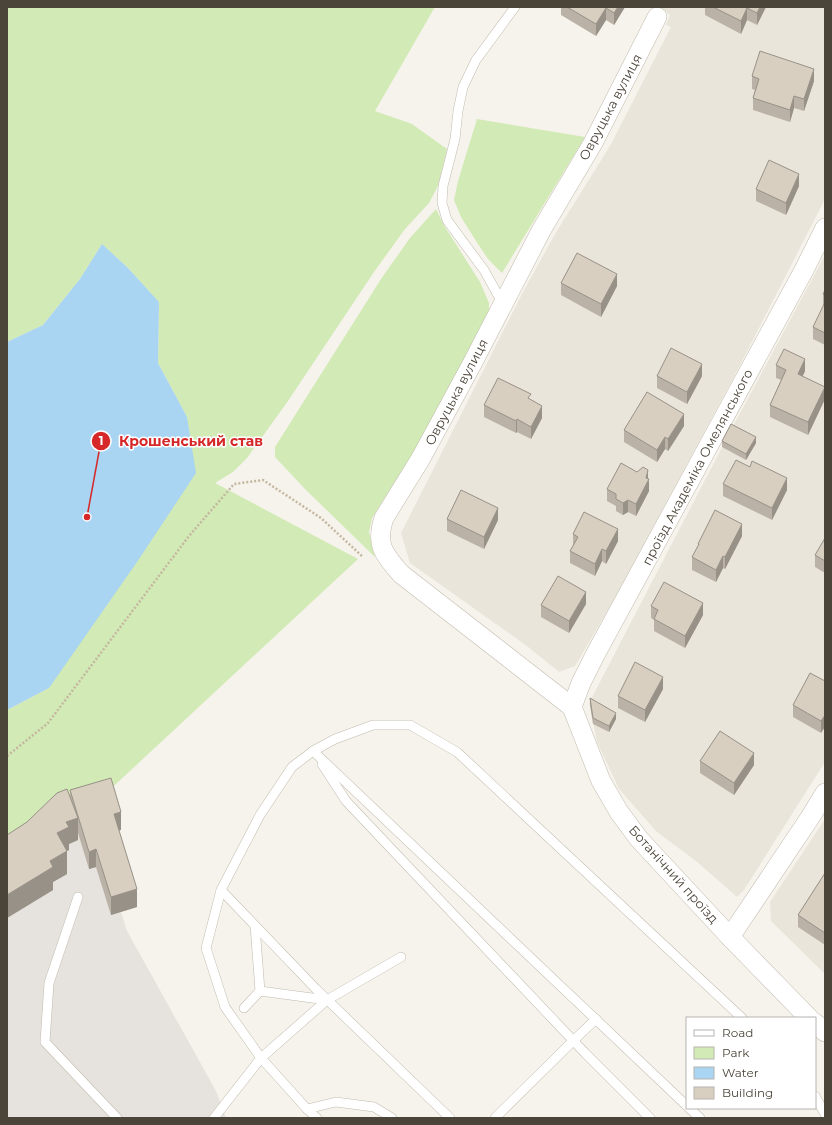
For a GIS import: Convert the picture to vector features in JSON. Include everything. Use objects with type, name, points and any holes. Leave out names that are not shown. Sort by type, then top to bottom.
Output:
[{"type":"street","name":"Овруцька вулиця","points":[[572,707],[401,574],[382,548],[380,529],[384,518],[421,458],[472,364],[542,229],[593,143],[657,17]]},
{"type":"street","name":"проїзд Академіка Омелянського","points":[[572,707],[581,683],[595,655],[800,277],[825,228]]},
{"type":"street","name":"Ботанічний проїзд","points":[[572,707],[601,781],[619,812],[639,839],[730,937],[808,1017]]},
{"type":"street","points":[[730,937],[825,793]]},
{"type":"street","points":[[816,1025],[825,1032]]},
{"type":"lane","points":[[503,304],[484,270],[447,220],[442,203],[443,186],[455,139],[458,111],[463,87],[476,60],[515,7]]},
{"type":"lane","points":[[317,1118],[261,1058],[225,1007],[206,948],[221,890],[260,815],[292,767],[313,751],[335,739],[373,725],[410,725],[457,752],[741,1017]]},
{"type":"lane","points":[[313,751],[686,1105]]},
{"type":"lane","points":[[313,751],[346,801],[573,1041],[650,1118]]},
{"type":"lane","points":[[221,890],[327,1000],[450,1118]]},
{"type":"lane","points":[[78,897],[48,983],[45,1042],[117,1118]]},
{"type":"lane","points":[[244,1008],[260,991],[255,926]]},
{"type":"lane","points":[[214,1118],[261,1058],[327,1000],[402,957]]},
{"type":"lane","points":[[260,991],[327,1000]]},
{"type":"lane","points":[[496,1118],[596,1019]]},
{"type":"lane","points":[[816,1098],[825,1114]]},
{"type":"lane","points":[[307,1109],[336,1102],[374,1107],[392,1118]]},
{"type":"lane","points":[[691,1109],[700,1118]]},
{"type":"path","points":[[7,756],[48,723],[189,536],[234,484],[263,480],[322,518],[368,562]]},
{"type":"shaded area","points":[[659,7],[825,7],[825,199],[736,373],[612,603],[575,666],[559,672],[527,646],[410,563],[401,533],[523,292],[555,234],[610,146],[671,27],[666,25],[670,15]]},
{"type":"shaded area","points":[[825,255],[825,762],[744,890],[737,897],[696,861],[657,832],[619,789],[597,742],[589,703],[731,430]]},
{"type":"shaded area","points":[[88,810],[127,931],[216,1091],[226,1118],[7,1118],[7,857]]},
{"type":"shaded area","points":[[825,819],[825,974],[771,921],[770,902]]},
{"type":"green space","points":[[7,7],[435,7],[375,111],[412,124],[447,149],[438,186],[429,203],[405,229],[374,272],[288,401],[247,458],[233,472],[215,483],[358,559],[88,810],[7,857],[7,710],[49,688],[187,417],[158,363],[159,302],[128,268],[102,244],[80,279],[43,325],[7,342]]},
{"type":"green space","points":[[477,119],[585,137],[502,273],[488,259],[476,241],[461,217],[454,200],[458,181]]},
{"type":"green space","points":[[436,209],[445,227],[480,282],[489,303],[489,317],[416,454],[392,486],[372,518],[369,532],[375,557],[306,490],[275,457],[275,447],[381,279],[410,238]]},
{"type":"water","points":[[102,244],[128,268],[159,302],[158,363],[187,417],[196,473],[137,562],[49,688],[7,710],[7,342],[43,325],[80,279]]},
{"type":"building","points":[[567,7],[618,7],[614,13],[606,8],[596,24]]},
{"type":"building","points":[[713,7],[760,7],[757,13],[747,8],[741,21]]},
{"type":"building","points":[[760,51],[814,69],[804,99],[794,96],[790,110],[753,98],[759,79],[752,76]]},
{"type":"building","points":[[769,160],[799,174],[786,203],[756,189]]},
{"type":"building","points":[[577,253],[617,274],[601,304],[561,283]]},
{"type":"building","points":[[825,302],[825,333],[813,327]]},
{"type":"building","points":[[671,348],[702,364],[687,392],[657,376]]},
{"type":"building","points":[[784,349],[805,359],[798,374],[825,387],[808,422],[770,405],[786,370],[776,365]]},
{"type":"building","points":[[498,378],[531,394],[528,398],[542,406],[531,427],[517,419],[516,421],[484,405]]},
{"type":"building","points":[[647,392],[684,414],[668,439],[665,437],[657,450],[624,430]]},
{"type":"building","points":[[731,424],[756,437],[746,454],[722,441]]},
{"type":"building","points":[[736,460],[750,467],[752,461],[787,478],[772,508],[723,484]]},
{"type":"building","points":[[621,463],[637,472],[643,467],[648,470],[646,478],[649,479],[636,504],[628,500],[623,503],[616,499],[616,494],[607,489]]},
{"type":"building","points":[[461,490],[498,508],[484,537],[447,519]]},
{"type":"building","points":[[715,510],[742,524],[725,557],[723,556],[716,570],[692,557]]},
{"type":"building","points":[[584,512],[618,529],[606,551],[602,549],[595,564],[570,551],[578,537],[573,534]]},
{"type":"building","points":[[825,538],[825,561],[815,555]]},
{"type":"building","points":[[558,576],[586,592],[569,621],[541,605]]},
{"type":"building","points":[[664,582],[703,603],[685,636],[654,619],[658,610],[651,606]]},
{"type":"building","points":[[635,662],[663,677],[645,710],[618,696]]},
{"type":"building","points":[[810,673],[825,681],[825,715],[821,721],[793,705]]},
{"type":"building","points":[[590,698],[616,713],[609,726],[593,718]]},
{"type":"building","points":[[720,731],[754,753],[734,783],[700,761]]},
{"type":"building","points":[[111,778],[121,812],[114,814],[137,889],[111,897],[96,849],[89,852],[70,790]]},
{"type":"building","points":[[67,789],[78,818],[66,822],[69,827],[57,833],[67,851],[50,861],[53,867],[7,895],[7,835],[27,822],[57,793]]},
{"type":"building","points":[[825,873],[825,933],[798,915]]},
{"type":"place","name":"Крошенський став","points":[[87,517]]}]
